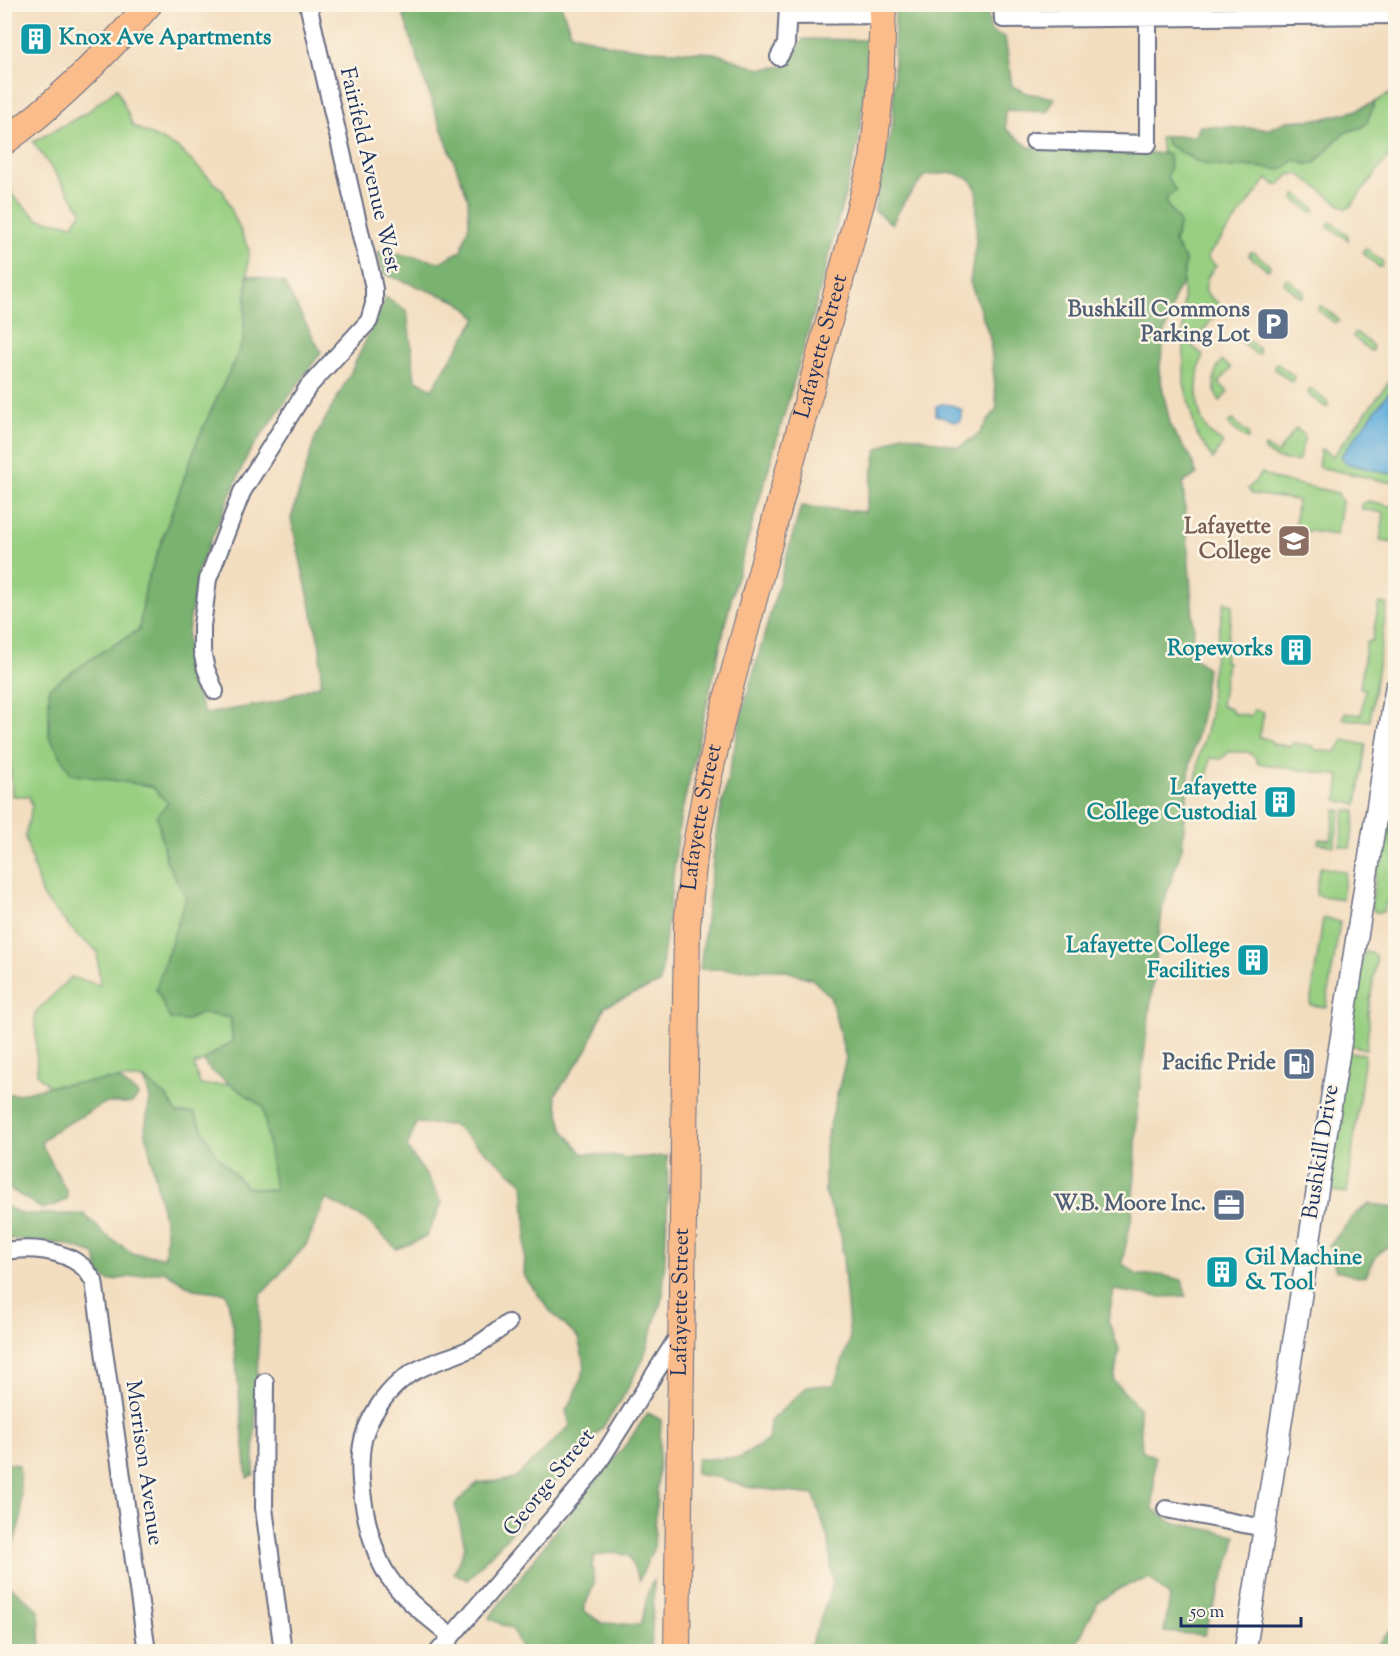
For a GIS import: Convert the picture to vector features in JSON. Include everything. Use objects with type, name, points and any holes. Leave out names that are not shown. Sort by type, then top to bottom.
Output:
[{"type":"main road","points":[[4,142],[39,116],[77,82],[120,39],[149,4]]},
{"type":"main road","name":"Lafayette Street","points":[[677,1652],[687,926],[694,855],[707,784],[726,702],[873,159],[880,93],[883,10]]},
{"type":"street","name":"Fairifeld Avenue West","points":[[215,691],[202,651],[203,609],[213,563],[242,492],[308,387],[369,321],[374,304],[370,269],[308,4]]},
{"type":"street","points":[[779,57],[786,44],[788,10],[883,10]]},
{"type":"street","points":[[1034,141],[1148,144],[1148,11]]},
{"type":"street","points":[[1003,12],[1388,11]]},
{"type":"street","name":"Bushkill Drive","points":[[1245,1652],[1395,688]]},
{"type":"street","name":"Morrison Avenue","points":[[4,1251],[17,1249],[48,1251],[82,1266],[94,1281],[147,1652]]},
{"type":"street","points":[[451,1636],[405,1598],[387,1575],[373,1546],[360,1467],[365,1431],[383,1398],[407,1376],[431,1363],[474,1347],[508,1323]]},
{"type":"street","name":"George Street","points":[[438,1652],[594,1470],[681,1332]]},
{"type":"street","points":[[265,1382],[264,1508],[283,1652]]},
{"type":"street","points":[[1166,1509],[1264,1528]]},
{"type":"green space","points":[[400,5],[561,5],[571,33],[610,45],[650,50],[715,53],[760,69],[786,66],[803,39],[869,40],[859,140],[816,305],[734,587],[680,820],[660,983],[605,1006],[587,1050],[555,1095],[563,1129],[582,1153],[629,1158],[667,1156],[668,1194],[663,1295],[643,1360],[622,1399],[603,1427],[523,1520],[467,1580],[454,1573],[465,1546],[455,1504],[477,1483],[514,1479],[570,1426],[566,1410],[574,1397],[585,1367],[578,1338],[551,1312],[524,1276],[526,1226],[523,1183],[453,1125],[416,1123],[407,1148],[442,1203],[426,1237],[397,1249],[365,1219],[326,1199],[306,1245],[260,1296],[254,1474],[247,1478],[232,1319],[226,1293],[193,1289],[164,1271],[109,1281],[99,1273],[95,1254],[65,1244],[5,1239],[5,1206],[22,1214],[84,1214],[105,1235],[134,1254],[165,1257],[166,1229],[145,1129],[150,1098],[144,1079],[167,1097],[177,1113],[194,1113],[215,1153],[246,1187],[275,1191],[263,1107],[210,1070],[203,1061],[232,1041],[231,1018],[202,1013],[185,1021],[170,1019],[156,989],[186,898],[166,860],[157,816],[168,803],[151,786],[71,774],[49,736],[49,688],[139,630],[146,585],[198,439],[243,342],[248,275],[284,283],[321,352],[248,454],[198,570],[187,638],[189,677],[205,714],[275,702],[321,684],[320,647],[291,519],[315,438],[350,374],[386,297],[407,311],[415,379],[432,389],[477,318],[459,302],[384,274],[377,252],[440,262],[461,251],[469,224],[468,198],[433,106]]},
{"type":"green space","points":[[950,5],[986,5],[991,32],[1005,37],[1012,86],[1027,93],[1055,98],[1047,112],[1005,110],[1006,129],[1029,147],[1169,154],[1170,169],[1167,177],[1176,191],[1167,197],[1167,205],[1180,223],[1174,242],[1185,260],[1183,281],[1175,295],[1165,333],[1159,372],[1171,428],[1190,456],[1197,474],[1183,483],[1194,631],[1187,652],[1207,668],[1201,716],[1190,765],[1182,848],[1163,904],[1137,1110],[1131,1220],[1122,1263],[1137,1275],[1161,1275],[1182,1280],[1186,1296],[1159,1297],[1114,1290],[1108,1320],[1119,1349],[1114,1381],[1139,1408],[1142,1450],[1155,1457],[1153,1509],[1172,1522],[1236,1535],[1233,1551],[1204,1635],[1164,1632],[1170,1597],[1150,1578],[1122,1587],[1098,1602],[1073,1651],[812,1651],[810,1647],[833,1585],[829,1542],[814,1495],[747,1487],[721,1478],[695,1474],[697,1459],[740,1458],[768,1440],[770,1421],[808,1386],[834,1385],[850,1340],[841,1235],[825,1192],[825,1146],[846,1058],[830,996],[812,979],[783,970],[700,969],[717,827],[742,713],[801,506],[865,512],[877,450],[903,434],[959,447],[978,435],[997,408],[990,338],[970,282],[976,241],[977,190],[970,179],[954,173],[926,175],[905,200],[892,224],[874,210],[893,123],[895,11]]},
{"type":"green space","points":[[117,88],[133,126],[178,148],[223,191],[249,250],[243,342],[198,439],[146,585],[139,630],[100,653],[72,774],[151,786],[169,803],[157,816],[166,860],[186,898],[156,990],[185,1021],[202,1013],[231,1018],[232,1041],[194,1065],[200,1085],[230,1084],[264,1107],[275,1191],[247,1187],[215,1153],[194,1113],[177,1113],[167,1097],[144,1079],[118,1079],[49,1086],[37,1074],[35,1013],[71,977],[100,985],[97,951],[77,935],[42,896],[25,837],[32,806],[29,796],[12,796],[10,753],[5,735],[4,174],[13,196],[38,219],[73,225],[82,211],[33,142],[86,113]]},
{"type":"green space","points":[[1395,91],[1395,148],[1350,207],[1346,209],[1299,174],[1289,175],[1278,186],[1267,179],[1207,257],[1216,266],[1208,276],[1205,290],[1222,306],[1192,346],[1203,355],[1197,383],[1200,414],[1208,431],[1223,443],[1213,459],[1196,433],[1184,383],[1183,281],[1185,260],[1174,242],[1180,223],[1167,205],[1169,154],[1162,153],[1160,137],[1165,136],[1167,144],[1196,161],[1230,168],[1246,166],[1282,170],[1294,160],[1307,164],[1315,163],[1336,140],[1348,131],[1361,128],[1367,122],[1375,102]]},
{"type":"green space","points":[[1375,102],[1367,122],[1361,128],[1348,131],[1336,140],[1315,163],[1307,164],[1294,160],[1282,170],[1208,165],[1196,161],[1167,144],[1165,136],[1196,136],[1200,126],[1269,129],[1287,121],[1322,119],[1354,111]]},
{"type":"green space","points":[[1295,195],[1298,195],[1315,211],[1310,212],[1294,199]]},
{"type":"green space","points":[[1332,222],[1348,235],[1348,240],[1328,226]]},
{"type":"green space","points":[[1367,249],[1383,262],[1382,267],[1363,253],[1363,250]]},
{"type":"green space","points":[[1250,252],[1270,265],[1269,270],[1249,256]]},
{"type":"green space","points":[[1288,279],[1304,292],[1303,297],[1284,283]]},
{"type":"green space","points":[[1319,306],[1322,306],[1339,322],[1335,323],[1318,310]]},
{"type":"green space","points":[[1354,333],[1373,346],[1372,351],[1353,337]]},
{"type":"green space","points":[[1243,336],[1259,349],[1259,354],[1239,340]]},
{"type":"green space","points":[[1222,361],[1231,368],[1219,383],[1228,392],[1220,401],[1214,381],[1216,370]]},
{"type":"green space","points":[[1276,363],[1294,376],[1293,381],[1274,368]]},
{"type":"green space","points":[[1395,374],[1395,482],[1319,467],[1321,449],[1333,456]]},
{"type":"green space","points":[[1312,389],[1328,403],[1328,407],[1308,394]]},
{"type":"green space","points":[[1233,420],[1249,434],[1248,439],[1229,425],[1229,422]]},
{"type":"green space","points":[[1296,428],[1305,436],[1298,462],[1275,458],[1264,450],[1267,447],[1277,454]]},
{"type":"green space","points":[[1262,473],[1277,480],[1338,493],[1342,502],[1337,535],[1295,529],[1297,500],[1252,494],[1248,489]]},
{"type":"green space","points":[[1369,501],[1395,507],[1395,543],[1380,541],[1384,513],[1362,509],[1361,504]]},
{"type":"green space","points":[[1224,602],[1233,605],[1224,661],[1227,662],[1221,706],[1230,708],[1233,713],[1250,716],[1254,710],[1262,711],[1264,714],[1259,737],[1271,740],[1272,744],[1290,746],[1293,743],[1313,746],[1316,750],[1336,752],[1343,740],[1366,745],[1357,805],[1337,800],[1340,776],[1257,763],[1257,759],[1248,752],[1229,752],[1221,759],[1210,758],[1205,792],[1198,792],[1195,789],[1199,757],[1210,717],[1211,678]]},
{"type":"green space","points":[[1379,603],[1387,604],[1370,721],[1344,719],[1345,713],[1361,715],[1365,689],[1360,688],[1366,646],[1367,641],[1372,641]]},
{"type":"green space","points":[[1395,791],[1395,850],[1390,828]]},
{"type":"green space","points":[[1335,810],[1341,810],[1334,846],[1318,843],[1319,839],[1331,840]]},
{"type":"green space","points":[[1345,810],[1356,811],[1350,848],[1340,846]]},
{"type":"green space","points":[[1390,814],[1395,850],[1395,900],[1387,901],[1383,912],[1375,912],[1371,906],[1384,816]]},
{"type":"green space","points":[[1321,867],[1346,872],[1342,899],[1316,895]]},
{"type":"green space","points":[[1323,919],[1340,922],[1326,1007],[1310,1005]]},
{"type":"green space","points":[[1366,952],[1376,956],[1376,961],[1368,1014],[1366,1049],[1348,1045],[1363,954]]},
{"type":"green space","points":[[1347,1052],[1365,1054],[1347,1193],[1325,1190]]},
{"type":"green space","points":[[118,1079],[139,1095],[132,1103],[105,1103],[52,1132],[41,1143],[67,1192],[67,1199],[42,1209],[10,1189],[5,1176],[5,1094],[19,1094],[49,1086]]},
{"type":"green space","points":[[1369,1204],[1395,1207],[1395,1244],[1380,1252],[1366,1276],[1358,1277],[1336,1271],[1329,1246],[1356,1213]]},
{"type":"green space","points":[[648,1413],[661,1420],[654,1547],[639,1580],[629,1556],[615,1552],[594,1556],[592,1565],[594,1585],[583,1610],[602,1623],[641,1625],[649,1588],[654,1581],[651,1651],[522,1651],[513,1630],[489,1618]]},
{"type":"green space","points":[[5,1463],[19,1465],[22,1515],[5,1573]]},
{"type":"green space","points":[[5,1582],[39,1610],[41,1651],[5,1651]]},
{"type":"green space","points":[[1395,1626],[1395,1651],[1372,1651]]},
{"type":"water","points":[[1395,384],[1395,470],[1389,474],[1346,463],[1341,456]]},
{"type":"water","points":[[952,405],[962,410],[960,421],[955,422],[936,415],[936,406]]},
{"type":"place","name":"Knox Ave Apartments","points":[[36,39]]},
{"type":"place","name":"Bushkill Commons Parking Lot","points":[[1273,324]]},
{"type":"place","name":"Lafayette College","points":[[1294,541]]},
{"type":"place","name":"Ropeworks","points":[[1296,650]]},
{"type":"place","name":"Lafayette College Custodial","points":[[1280,802]]},
{"type":"place","name":"Lafayette College Facilities","points":[[1253,960]]},
{"type":"place","name":"Pacific Pride","points":[[1299,1064]]},
{"type":"place","name":"W.B. Moore Inc.","points":[[1229,1205]]},
{"type":"place","name":"Gil Machine & Tool","points":[[1222,1272]]}]
